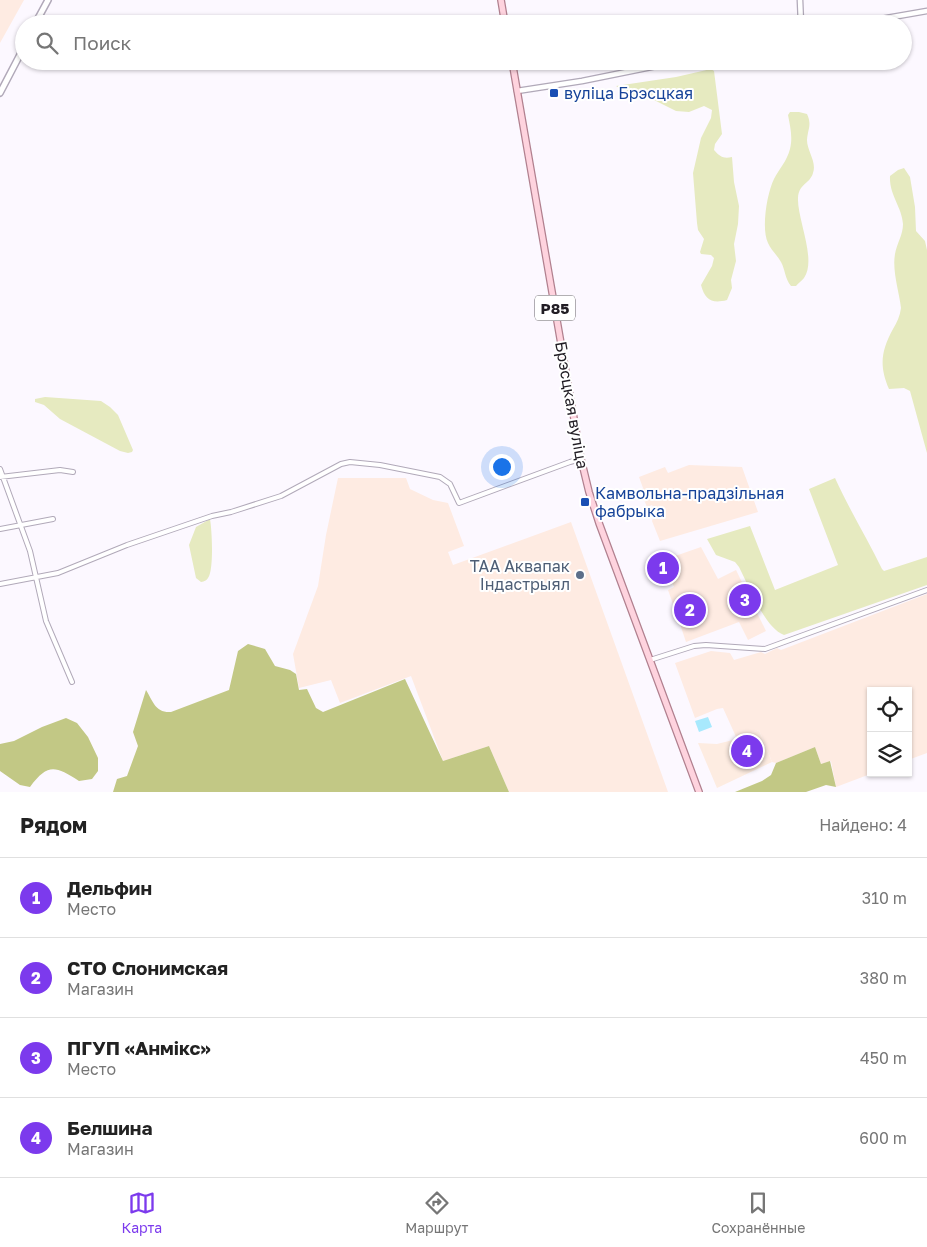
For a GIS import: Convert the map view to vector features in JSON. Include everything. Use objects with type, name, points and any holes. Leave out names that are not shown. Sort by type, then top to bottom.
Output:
[{"type":"main road","points":[[40,15],[48,0]]},
{"type":"main road","points":[[501,0],[504,15]]},
{"type":"main road","points":[[0,93],[15,64]]},
{"type":"main road","name":"Брэсцкая вуліца","points":[[514,70],[581,459],[589,492],[699,792]]},
{"type":"street","points":[[800,0],[801,15]]},
{"type":"street","points":[[904,15],[927,11]]},
{"type":"street","points":[[517,91],[632,70]]},
{"type":"street","points":[[0,584],[58,573],[127,545],[212,516],[281,496],[341,464],[361,462],[418,472],[440,478],[450,484],[459,503],[581,459]]},
{"type":"street","points":[[0,469],[30,551],[46,620],[72,682]]},
{"type":"street","points":[[2,477],[60,470],[73,472]]},
{"type":"street","points":[[0,529],[53,519]]},
{"type":"street","points":[[650,660],[694,646],[706,645],[765,649],[927,590]]},
{"type":"shaded area","points":[[0,0],[24,0],[15,15],[0,43]]},
{"type":"shaded area","points":[[689,465],[742,467],[758,512],[660,541],[652,521],[655,511],[652,505],[647,507],[640,490],[643,488],[639,477],[665,467],[668,473]]},
{"type":"shaded area","points":[[338,478],[406,478],[410,489],[433,500],[448,503],[464,546],[448,552],[453,565],[571,522],[668,792],[509,792],[489,746],[443,761],[411,676],[340,703],[331,680],[299,688],[293,654],[318,586]]},
{"type":"shaded area","points":[[701,547],[718,579],[736,570],[766,631],[748,640],[739,622],[686,642],[676,612],[679,611],[677,606],[674,607],[668,590],[674,587],[669,575],[663,577],[658,562]]},
{"type":"shaded area","points":[[927,594],[927,753],[912,759],[912,687],[867,687],[867,775],[836,787],[831,761],[821,764],[815,747],[776,763],[772,762],[759,730],[737,739],[723,708],[695,718],[675,663],[711,651],[730,653],[734,660],[761,652],[765,654],[777,648],[781,650]]},
{"type":"shaded area","points":[[759,730],[772,762],[717,788],[698,743],[717,744],[737,739]]},
{"type":"green space","points":[[707,70],[714,71],[722,134],[715,144],[714,150],[722,157],[732,157],[734,182],[739,206],[734,244],[736,261],[731,280],[732,288],[727,300],[710,300],[701,285],[712,266],[714,258],[711,255],[701,254],[700,252],[704,239],[698,230],[693,173],[701,138],[711,118],[712,110],[704,106],[689,112],[676,111],[654,100],[636,98],[616,86],[676,77]]},
{"type":"green space","points":[[790,112],[807,114],[809,124],[807,144],[814,165],[812,177],[800,189],[798,198],[808,250],[808,261],[804,278],[796,286],[791,286],[789,283],[781,262],[768,243],[765,229],[767,202],[771,185],[787,157],[791,145],[788,115]]},
{"type":"green space","points":[[904,168],[910,177],[915,207],[916,231],[925,241],[927,250],[927,453],[910,391],[904,388],[889,389],[883,366],[886,344],[901,308],[894,261],[903,224],[891,189],[890,176]]},
{"type":"green space","points":[[45,397],[101,401],[118,415],[133,450],[132,452],[120,451],[60,419],[44,405],[35,402],[35,399]]},
{"type":"green space","points":[[835,478],[882,569],[884,571],[927,557],[927,585],[784,635],[770,624],[735,562],[716,555],[707,539],[750,526],[775,590],[838,565],[809,489]]},
{"type":"green space","points":[[210,519],[212,559],[210,574],[205,581],[201,582],[196,578],[189,545],[196,527]]},
{"type":"green space","points":[[248,644],[265,649],[275,666],[290,670],[296,674],[299,690],[307,689],[316,708],[323,712],[405,679],[443,761],[489,746],[509,792],[113,792],[117,779],[127,776],[138,746],[133,732],[146,690],[161,711],[171,712],[229,690],[238,651]]},
{"type":"green space","points":[[66,718],[77,723],[88,737],[98,758],[98,771],[92,779],[79,781],[64,772],[52,769],[42,774],[30,787],[20,785],[0,771],[0,744],[14,741]]},
{"type":"green space","points":[[815,747],[821,764],[830,761],[836,787],[826,785],[806,792],[735,792],[762,781],[771,775],[776,763]]},
{"type":"water","points":[[708,717],[712,727],[699,732],[695,721]]},
{"type":"place","name":"вуліца Брэсцкая","points":[[554,93]]},
{"type":"place","name":"Камвольна-прадзільная фабрыка","points":[[585,502]]},
{"type":"place","name":"Дельфин","points":[[663,568]]},
{"type":"place","name":"ТАА Аквапак Індастрыял","points":[[580,575]]},
{"type":"place","name":"ПГУП «Анмікс»","points":[[745,600]]},
{"type":"place","name":"СТО Слонимская","points":[[690,610]]},
{"type":"place","name":"Белшина","points":[[747,751]]}]
